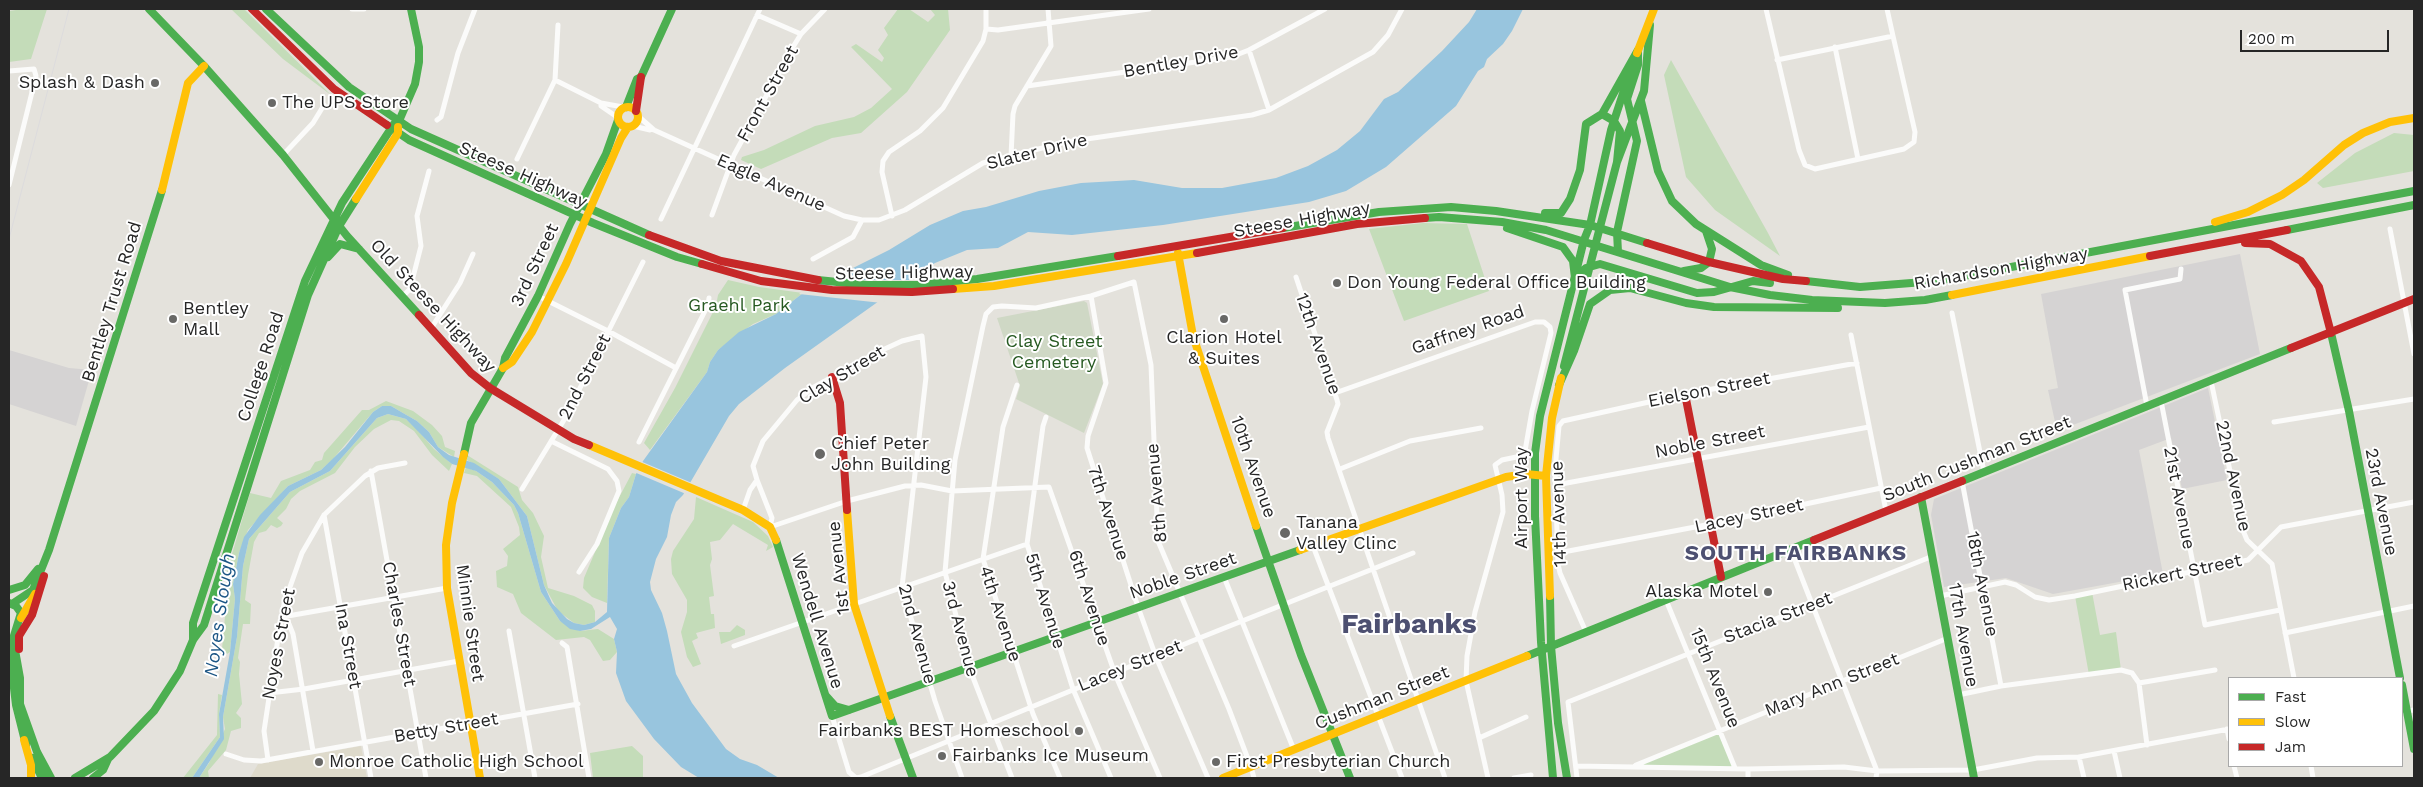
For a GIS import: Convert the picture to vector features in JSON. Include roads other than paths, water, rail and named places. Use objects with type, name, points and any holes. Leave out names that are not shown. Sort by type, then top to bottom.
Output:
[{"type":"main road","name":"Old Steese Highway","points":[[149,9],[204,66],[284,155],[336,223],[432,327],[471,373],[490,388],[574,439],[742,510],[770,526]]},
{"type":"main road","name":"Steese Highway","points":[[252,9],[329,84],[409,140],[575,215],[677,257],[712,269],[785,284],[832,290],[912,292],[994,286],[1358,224],[1403,219],[1457,218],[1523,225],[1595,244]]},
{"type":"main road","name":"Steese Highway","points":[[266,9],[336,76],[411,130],[668,244],[721,261],[796,278],[866,285],[919,285],[977,279],[1379,212],[1451,207],[1496,211],[1600,227]]},
{"type":"main road","name":"College Road","points":[[75,778],[110,757],[154,711],[180,671],[192,640],[204,625],[308,295],[318,269],[336,223],[398,133],[399,121],[415,84],[419,62],[419,47],[410,9]]},
{"type":"main road","points":[[641,77],[637,79],[625,107],[637,114],[641,77],[672,9]]},
{"type":"main road","points":[[1590,225],[1614,121],[1654,9]]},
{"type":"main road","points":[[1600,227],[1617,162],[1641,101],[1648,63],[1650,23]]},
{"type":"main road","points":[[1451,207],[1493,206],[1546,213],[1561,213],[1577,184],[1586,124],[1602,114],[1638,50]]},
{"type":"main road","points":[[1618,252],[1617,232],[1635,158],[1637,141],[1628,98],[1638,65],[1638,50]]},
{"type":"main road","name":"Bentley Trust Road","points":[[51,778],[37,752],[23,716],[19,695],[21,662],[19,636],[32,615],[50,550],[159,202],[188,84],[204,66]]},
{"type":"main road","points":[[1641,101],[1663,185],[1672,201],[1683,214],[1761,265],[1786,274],[1815,280],[1897,281],[2003,269]]},
{"type":"main road","name":"3rd Street","points":[[490,388],[503,368],[505,358],[538,296],[575,215],[606,154],[617,119],[625,107]]},
{"type":"main road","name":"3rd Street","points":[[503,368],[512,362],[532,332],[566,264],[621,138],[637,114]]},
{"type":"main road","points":[[1602,114],[1614,121],[1620,131],[1617,162]]},
{"type":"main road","points":[[2117,247],[2152,236],[2230,218],[2261,206],[2304,180],[2353,138],[2381,125],[2414,118]]},
{"type":"main road","points":[[617,119],[623,126],[630,127]]},
{"type":"main road","name":"College Road","points":[[192,640],[193,622],[305,281],[390,128],[399,121]]},
{"type":"main road","name":"Richardson Highway","points":[[1600,227],[1709,262],[1783,279],[1860,286],[1937,281],[2414,191]]},
{"type":"main road","name":"Richardson Highway","points":[[1595,244],[1730,287],[1770,295],[1841,302],[1885,303],[1925,300],[2414,205]]},
{"type":"main road","points":[[1457,218],[1510,229],[1559,244],[1569,253],[1573,261],[1575,278]]},
{"type":"main road","name":"Airport Way","points":[[1553,778],[1542,650],[1534,475],[1540,416],[1584,240],[1590,225]]},
{"type":"main road","name":"Airport Way","points":[[1567,778],[1558,723],[1551,646],[1546,476],[1552,418],[1559,385],[1600,227]]},
{"type":"main road","points":[[1678,271],[1696,270],[1709,262],[1712,249],[1706,230]]},
{"type":"main road","name":"23rd Avenue","points":[[2123,262],[2168,257],[2240,243],[2270,244],[2294,255],[2311,273],[2323,300],[2349,411],[2400,677]]},
{"type":"main road","points":[[318,269],[338,245],[348,245],[359,249]]},
{"type":"main road","name":"10th Avenue","points":[[1177,246],[1199,356],[1301,655],[1350,778]]},
{"type":"main road","points":[[1575,278],[1590,266],[1600,264],[1697,293],[1714,292],[1759,281],[1816,289],[1860,286]]},
{"type":"main road","points":[[1559,385],[1574,351],[1590,304],[1610,290],[1630,288],[1686,303],[1754,309],[1886,306],[1925,300]]},
{"type":"main road","name":"South Cushman Street","points":[[1551,646],[2414,299]]},
{"type":"main road","name":"1st Avenue","points":[[832,377],[840,403],[854,604],[905,760],[913,778]]},
{"type":"main road","name":"Minnie Street","points":[[480,778],[447,588],[446,545],[464,448],[471,423],[490,388]]},
{"type":"main road","points":[[1685,394],[1722,577]]},
{"type":"main road","name":"Noble Street","points":[[832,716],[1498,480],[1514,475],[1546,476]]},
{"type":"main road","name":"17th Avenue","points":[[1922,497],[1974,778]]},
{"type":"main road","name":"Wendell Avenue","points":[[770,526],[778,544],[832,716]]},
{"type":"main road","name":"Bentley Trust Road","points":[[10,603],[27,596],[33,590],[50,550]]},
{"type":"main road","points":[[9,590],[20,588],[29,582],[50,550]]},
{"type":"main road","name":"Bentley Trust Road","points":[[20,678],[12,627],[21,618],[41,585]]},
{"type":"main road","points":[[10,603],[19,609],[21,618]]},
{"type":"main road","points":[[9,646],[16,706],[31,765],[31,778]]},
{"type":"main road","name":"Cushman Street","points":[[1223,778],[1551,646]]},
{"type":"main road","points":[[2403,689],[2414,749]]},
{"type":"main road","points":[[824,694],[838,707],[851,710]]},
{"type":"main road","points":[[24,740],[42,778]]},
{"type":"main road","points":[[93,778],[102,770],[110,757]]},
{"type":"street","points":[[352,9],[364,9]]},
{"type":"street","points":[[437,120],[441,117],[458,53],[475,9]]},
{"type":"street","points":[[661,219],[760,9]]},
{"type":"street","name":"Front Street","points":[[712,215],[732,165],[734,155],[801,34],[825,9]]},
{"type":"street","points":[[892,216],[882,172],[883,161],[889,152],[926,127],[943,108],[977,54],[986,29],[986,9]]},
{"type":"street","points":[[1011,156],[1013,114],[1051,46],[1048,9]]},
{"type":"street","points":[[986,29],[1149,9]]},
{"type":"street","name":"Bentley Drive","points":[[1027,86],[1222,59],[1249,50],[1325,9]]},
{"type":"street","name":"Slater Drive","points":[[892,216],[984,163],[1066,142],[1233,118],[1268,110],[1374,52],[1388,35],[1402,9]]},
{"type":"street","points":[[1766,9],[1798,150],[1805,165],[1814,169],[1904,149],[1914,142],[1915,132],[1887,9]]},
{"type":"street","points":[[757,15],[801,34]]},
{"type":"street","points":[[517,159],[555,80],[558,25]]},
{"type":"street","points":[[1777,60],[1893,36]]},
{"type":"street","points":[[1835,47],[1858,159]]},
{"type":"street","points":[[1249,50],[1268,110]]},
{"type":"street","points":[[9,71],[34,69],[35,84],[9,185]]},
{"type":"street","points":[[555,80],[601,103],[625,107]]},
{"type":"street","points":[[601,103],[601,106],[617,119]]},
{"type":"street","points":[[284,155],[313,123],[324,105]]},
{"type":"street","name":"Eagle Avenue","points":[[637,114],[653,129],[844,216],[862,220],[879,220],[892,216]]},
{"type":"street","name":"Eagle Avenue","points":[[630,127],[653,129]]},
{"type":"street","points":[[403,296],[410,288],[421,246],[417,216],[429,171]]},
{"type":"street","points":[[813,259],[852,237],[862,220]]},
{"type":"street","points":[[2390,229],[2414,354]]},
{"type":"street","points":[[432,327],[460,283],[473,254]]},
{"type":"street","name":"2nd Street","points":[[522,489],[558,430],[643,262]]},
{"type":"street","points":[[2148,406],[2125,290],[2180,280],[2181,269]]},
{"type":"street","name":"12th Avenue","points":[[1296,277],[1338,404],[1327,432],[1372,569],[1446,778]]},
{"type":"street","name":"8th Avenue","points":[[1091,296],[1134,282],[1150,365],[1158,541],[1254,778]]},
{"type":"street","points":[[538,296],[608,330],[676,368]]},
{"type":"street","name":"3rd Avenue","points":[[1012,778],[969,667],[945,572],[955,460],[986,314],[993,307],[1036,308],[1091,296]]},
{"type":"street","name":"7th Avenue","points":[[1091,296],[1106,383],[1088,436],[1087,448],[1156,657],[1208,778]]},
{"type":"street","points":[[639,442],[708,305],[709,298]]},
{"type":"street","points":[[1952,313],[1984,472]]},
{"type":"street","name":"Gaffney Road","points":[[1335,393],[1535,322],[1544,322],[1550,327],[1551,333],[1532,411],[1527,447],[1520,456],[1497,462],[1494,470],[1502,495],[1503,512],[1472,626],[1466,681],[1488,778]]},
{"type":"street","points":[[1851,335],[1886,512]]},
{"type":"street","name":"Clay Street","points":[[742,510],[750,490],[757,480],[753,466],[763,441],[802,396],[832,377],[892,345],[922,336]]},
{"type":"street","name":"2nd Avenue","points":[[922,336],[926,377],[902,587],[948,742],[962,778]]},
{"type":"street","name":"Eielson Street","points":[[1563,421],[1685,394],[1857,362]]},
{"type":"street","name":"22nd Avenue","points":[[2211,382],[2242,528],[2247,540],[2272,564],[2294,677]]},
{"type":"street","name":"4th Avenue","points":[[1016,385],[1003,427],[983,559],[1031,707],[1060,778]]},
{"type":"street","points":[[2274,422],[2414,399]]},
{"type":"street","name":"21st Avenue","points":[[2161,401],[2193,573],[2205,624],[2280,610]]},
{"type":"street","name":"5th Avenue","points":[[1046,417],[1043,426],[1027,544],[1073,689],[1111,778]]},
{"type":"street","name":"14th Avenue","points":[[1563,421],[1560,426],[1557,445],[1556,485],[1560,573],[1586,632]]},
{"type":"street","name":"Noble Street","points":[[1556,485],[1869,427]]},
{"type":"street","points":[[1340,470],[1410,441],[1481,428]]},
{"type":"street","points":[[552,441],[608,469],[617,481],[619,491],[596,544],[579,572]]},
{"type":"street","name":"Noyes Street","points":[[268,760],[264,731],[269,693],[290,583],[302,553],[324,514],[372,471],[405,463]]},
{"type":"street","name":"Charles Street","points":[[372,471],[426,778]]},
{"type":"street","name":"Wendell Avenue","points":[[757,480],[772,518],[770,526]]},
{"type":"street","name":"18th Avenue","points":[[1962,481],[2001,686]]},
{"type":"street","points":[[770,526],[898,487],[913,485],[952,491],[1034,487]]},
{"type":"street","name":"6th Avenue","points":[[1034,487],[1046,486],[1052,490],[1115,674],[1160,778]]},
{"type":"street","name":"Lacey Street","points":[[1558,553],[1711,524],[1881,488]]},
{"type":"street","name":"Rickert Street","points":[[1940,596],[2005,582],[2016,585],[2035,597],[2049,600],[2193,573],[2248,560],[2281,527],[2414,502]]},
{"type":"street","name":"Ina Street","points":[[324,514],[371,778]]},
{"type":"street","points":[[734,646],[1027,544]]},
{"type":"street","points":[[1314,546],[1402,778]]},
{"type":"street","points":[[1791,550],[1877,771],[1876,778]]},
{"type":"street","name":"Lacey Street","points":[[848,772],[856,778],[905,760],[1073,689],[1156,657],[1197,638],[1242,622],[1413,553]]},
{"type":"street","name":"Stacia Street","points":[[1576,766],[1568,702],[1933,556]]},
{"type":"street","points":[[1224,577],[1294,750]]},
{"type":"street","points":[[282,617],[447,588]]},
{"type":"street","name":"15th Avenue","points":[[1666,600],[1689,652],[1735,768]]},
{"type":"street","points":[[2285,633],[2414,606]]},
{"type":"street","points":[[282,617],[289,624],[293,634],[304,689],[313,751]]},
{"type":"street","points":[[509,631],[535,778]]},
{"type":"street","name":"Mary Ann Street","points":[[1633,766],[1948,638]]},
{"type":"street","points":[[562,643],[567,646],[589,778]]},
{"type":"street","points":[[269,693],[304,689],[459,661]]},
{"type":"street","points":[[1958,695],[2001,686],[2121,670],[2132,673],[2139,683],[2147,745]]},
{"type":"street","points":[[2139,683],[2215,670]]},
{"type":"street","name":"Betty Street","points":[[226,754],[244,760],[268,760],[578,704]]},
{"type":"street","name":"Wendell Avenue","points":[[832,716],[848,772]]},
{"type":"street","points":[[1478,738],[1526,718]]},
{"type":"street","points":[[1577,778],[1576,766],[1748,769],[1844,767],[1877,771],[1973,770],[2037,758],[2079,757],[2228,729]]},
{"type":"street","points":[[2114,751],[2120,778]]},
{"type":"street","points":[[2079,757],[2084,778]]},
{"type":"street","points":[[1748,769],[1748,778]]},
{"type":"street","points":[[1514,778],[1531,775]]},
{"type":"water","points":[[1477,9],[1523,9],[1512,31],[1503,44],[1487,59],[1484,67],[1478,71],[1456,106],[1386,167],[1346,191],[1309,202],[1163,225],[1072,235],[1028,232],[998,248],[967,250],[935,263],[917,274],[785,368],[739,404],[729,416],[683,495],[676,502],[671,515],[667,537],[656,559],[650,582],[651,590],[662,613],[676,674],[692,703],[726,749],[740,759],[757,765],[779,778],[699,778],[681,767],[654,739],[626,701],[616,673],[617,652],[614,639],[617,629],[610,617],[591,629],[580,631],[570,629],[560,621],[541,592],[514,505],[492,482],[476,471],[452,464],[443,457],[406,419],[388,414],[377,418],[330,471],[290,492],[249,539],[243,566],[237,637],[223,717],[224,739],[199,778],[192,778],[220,737],[219,714],[230,652],[235,599],[233,584],[244,537],[260,515],[288,486],[321,470],[345,447],[373,412],[382,406],[391,406],[417,421],[429,432],[438,447],[449,455],[474,463],[499,479],[527,516],[544,585],[552,603],[567,619],[574,623],[584,625],[595,622],[607,612],[609,538],[621,508],[629,497],[636,474],[643,461],[707,372],[710,362],[718,350],[739,332],[776,314],[803,293],[889,250],[930,225],[963,211],[986,207],[1039,191],[1081,183],[1134,180],[1182,188],[1222,188],[1276,178],[1308,166],[1337,150],[1360,131],[1384,99],[1398,92],[1442,51],[1469,22]]},
{"type":"railway","points":[[9,239],[69,9]]},
{"type":"place","name":"Splash & Dash","points":[[155,83]]},
{"type":"place","name":"The UPS Store","points":[[272,103]]},
{"type":"place","name":"Don Young Federal Office Building","points":[[1337,283]]},
{"type":"place","name":"Bentley Mall","points":[[173,319]]},
{"type":"place","name":"Clarion Hotel & Suites","points":[[1224,319]]},
{"type":"place","name":"Chief Peter John Building","points":[[820,454]]},
{"type":"place","name":"Tanana Valley Clinc","points":[[1285,533]]},
{"type":"place","name":"Alaska Motel","points":[[1768,592]]},
{"type":"place","name":"Fairbanks BEST Homeschool","points":[[1079,731]]},
{"type":"place","name":"Fairbanks Ice Museum","points":[[942,756]]},
{"type":"place","name":"Monroe Catholic High School","points":[[319,762]]},
{"type":"place","name":"First Presbyterian Church","points":[[1216,762]]},
{"type":"district","name":"SOUTH FAIRBANKS","points":[[1796,554]]},
{"type":"district","name":"Fairbanks","points":[[1409,625]]},
{"type":"park label","name":"Graehl Park","points":[[739,306]]},
{"type":"park label","name":"Clay Street Cemetery","points":[[1054,352]]},
{"type":"water label","name":"Noyes Slough","points":[[220,615]]}]
